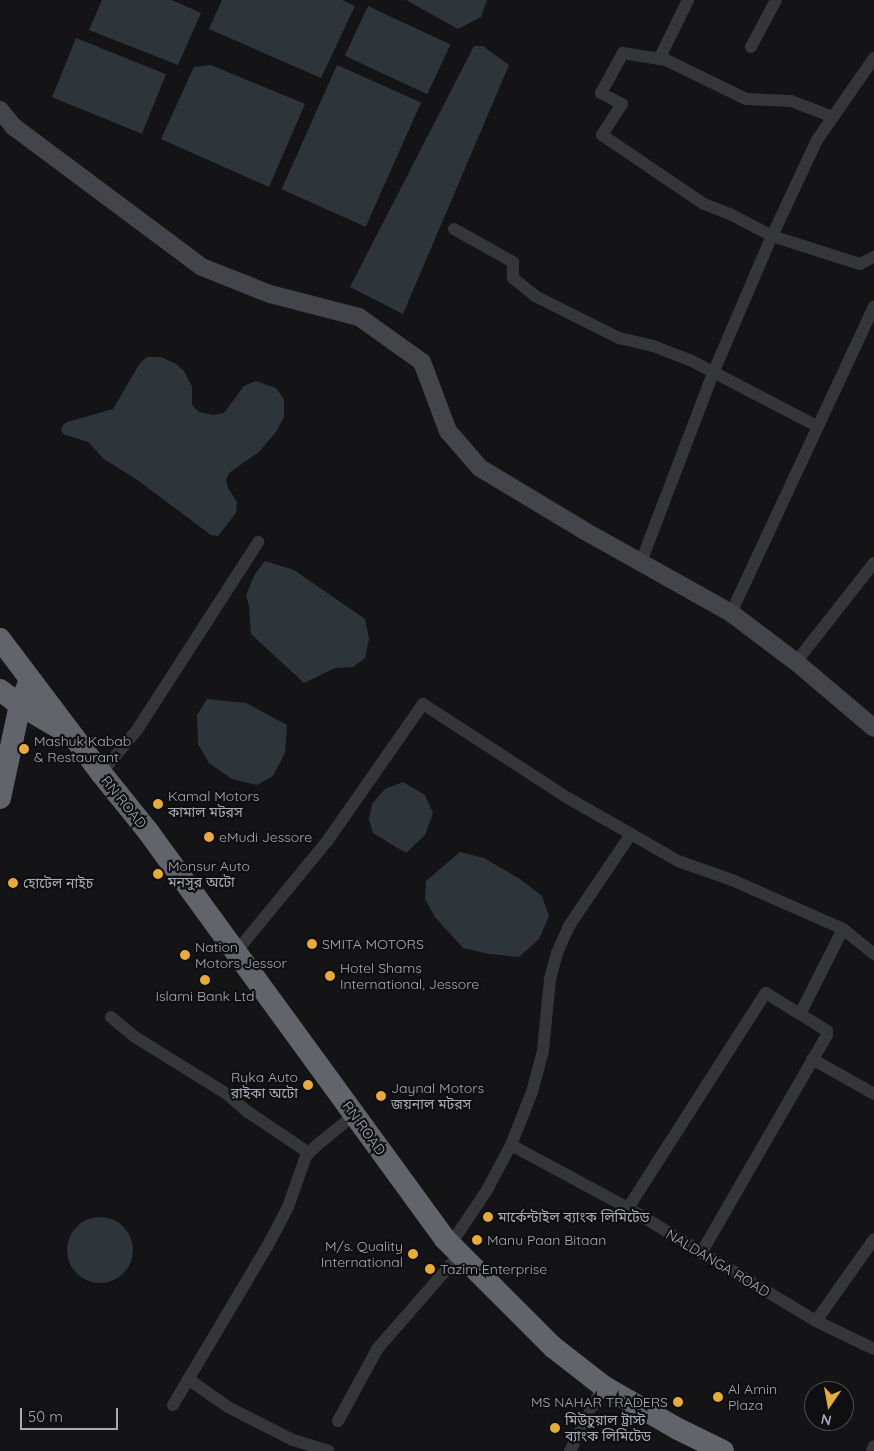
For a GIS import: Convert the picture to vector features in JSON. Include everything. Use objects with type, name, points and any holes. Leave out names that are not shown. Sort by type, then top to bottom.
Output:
[{"type":"highway","name":"RN ROAD","points":[[2,652],[30,680],[147,830],[354,1115],[455,1250],[553,1347],[603,1386],[678,1429],[723,1451]]},
{"type":"highway","points":[[0,798],[20,705],[30,680]]},
{"type":"highway","name":"RN ROAD","points":[[0,690],[20,705],[72,735]]},
{"type":"street","points":[[659,58],[688,0]]},
{"type":"street","points":[[751,47],[776,0]]},
{"type":"street","points":[[833,117],[791,101],[746,99],[666,60],[623,53],[601,93],[622,104],[602,135],[704,204],[730,214],[772,236],[860,264],[874,257]]},
{"type":"street","points":[[641,562],[714,372],[772,236],[817,140],[874,58]]},
{"type":"street","points":[[0,110],[14,127],[202,267],[270,294],[358,317],[414,356],[422,362],[448,431],[480,468],[731,613],[796,662],[874,728]]},
{"type":"street","points":[[454,229],[513,262],[513,278],[535,296],[619,338],[653,346],[714,372],[817,426]]},
{"type":"street","points":[[731,613],[874,307]]},
{"type":"street","points":[[101,773],[137,730],[258,542]]},
{"type":"street","points":[[796,662],[874,563]]},
{"type":"street","points":[[236,952],[328,840],[423,704],[568,798],[678,861],[732,880],[843,929],[874,954]]},
{"type":"street","points":[[338,1421],[378,1348],[455,1250],[511,1145],[532,1092],[543,1051],[550,979],[557,953],[569,926],[631,834]]},
{"type":"street","points":[[800,1014],[843,929]]},
{"type":"street","points":[[628,1208],[764,995],[766,994],[800,1014],[828,1033],[701,1253]]},
{"type":"street","points":[[111,1017],[135,1037],[226,1094],[248,1112],[309,1153]]},
{"type":"street","points":[[812,1060],[874,1094]]},
{"type":"street","points":[[173,1405],[267,1247],[288,1207],[309,1153],[354,1115]]},
{"type":"street","name":"NALDANGA ROAD","points":[[511,1145],[628,1208],[816,1321],[874,1350]]},
{"type":"street","points":[[816,1321],[874,1239]]},
{"type":"street","points":[[188,1379],[228,1407],[293,1440],[328,1451]]},
{"type":"street","points":[[570,1451],[603,1386]]},
{"type":"street","points":[[872,1451],[874,1446]]},
{"type":"shaded area","points":[[102,0],[172,0],[201,13],[178,65],[89,30]]},
{"type":"shaded area","points":[[222,0],[342,0],[355,6],[321,78],[209,29]]},
{"type":"shaded area","points":[[406,0],[487,0],[481,17],[458,29]]},
{"type":"shaded area","points":[[368,6],[450,44],[427,94],[345,56]]},
{"type":"shaded area","points":[[76,38],[166,74],[142,134],[52,97]]},
{"type":"shaded area","points":[[474,46],[483,46],[509,65],[403,314],[350,287]]},
{"type":"shaded area","points":[[211,65],[305,104],[269,187],[161,139],[194,67]]},
{"type":"shaded area","points":[[337,65],[421,102],[366,227],[282,189]]},
{"type":"shaded area","points":[[147,357],[161,357],[176,364],[184,371],[192,387],[192,405],[199,412],[214,415],[224,413],[244,386],[256,381],[276,388],[284,399],[284,417],[276,432],[259,452],[229,473],[226,480],[228,488],[237,502],[236,513],[218,536],[211,535],[136,479],[104,459],[88,442],[63,434],[61,431],[63,425],[67,422],[113,409],[140,363]]},
{"type":"shaded area","points":[[265,561],[294,570],[365,619],[369,639],[365,658],[353,667],[335,668],[304,683],[251,634],[249,606],[246,595],[255,574]]},
{"type":"shaded area","points":[[207,699],[246,703],[287,725],[285,753],[273,776],[257,785],[232,779],[209,763],[198,744],[197,715]]},
{"type":"shaded area","points":[[403,782],[425,795],[433,813],[425,835],[406,853],[373,833],[369,819],[372,804],[385,789]]},
{"type":"shaded area","points":[[460,852],[484,858],[520,879],[542,896],[549,916],[539,939],[519,957],[489,954],[463,948],[435,917],[425,899],[426,881]]},
{"type":"shaded area","points":[[100,1217],[112,1220],[123,1227],[130,1238],[133,1250],[130,1262],[123,1273],[112,1280],[100,1283],[88,1280],[77,1273],[70,1262],[67,1250],[70,1238],[77,1227],[88,1220]]},
{"type":"place","name":"Mashuk Kabab & Restaurant","points":[[24,749]]},
{"type":"place","name":"Kamal Motors কামাল মটরস","points":[[158,804]]},
{"type":"place","name":"eMudi Jessore","points":[[209,837]]},
{"type":"place","name":"Monsur Auto মনসুর অটো","points":[[158,874]]},
{"type":"place","name":"হোটেল নাইচ","points":[[13,883]]},
{"type":"place","name":"SMITA MOTORS","points":[[312,944]]},
{"type":"place","name":"Nation Motors Jessor","points":[[185,955]]},
{"type":"place","name":"Hotel Shams International, Jessore","points":[[330,976]]},
{"type":"place","name":"Islami Bank Ltd","points":[[205,980]]},
{"type":"place","name":"Ryka Auto রাইকা অটো","points":[[308,1085]]},
{"type":"place","name":"Jaynal Motors জয়নাল মটরস","points":[[381,1096]]},
{"type":"place","name":"মার্কেন্টাইল ব্যাংক লিমিটেড","points":[[488,1217]]},
{"type":"place","name":"Manu Paan Bitaan","points":[[477,1240]]},
{"type":"place","name":"M/s. Quality International","points":[[413,1254]]},
{"type":"place","name":"Tazim Enterprise","points":[[430,1269]]},
{"type":"place","name":"Al Amin Plaza","points":[[718,1397]]},
{"type":"place","name":"MS NAHAR TRADERS","points":[[678,1402]]},
{"type":"place","name":"মিউচুয়াল ট্রাস্ট ব্যাংক লিমিটেড","points":[[555,1428]]}]
